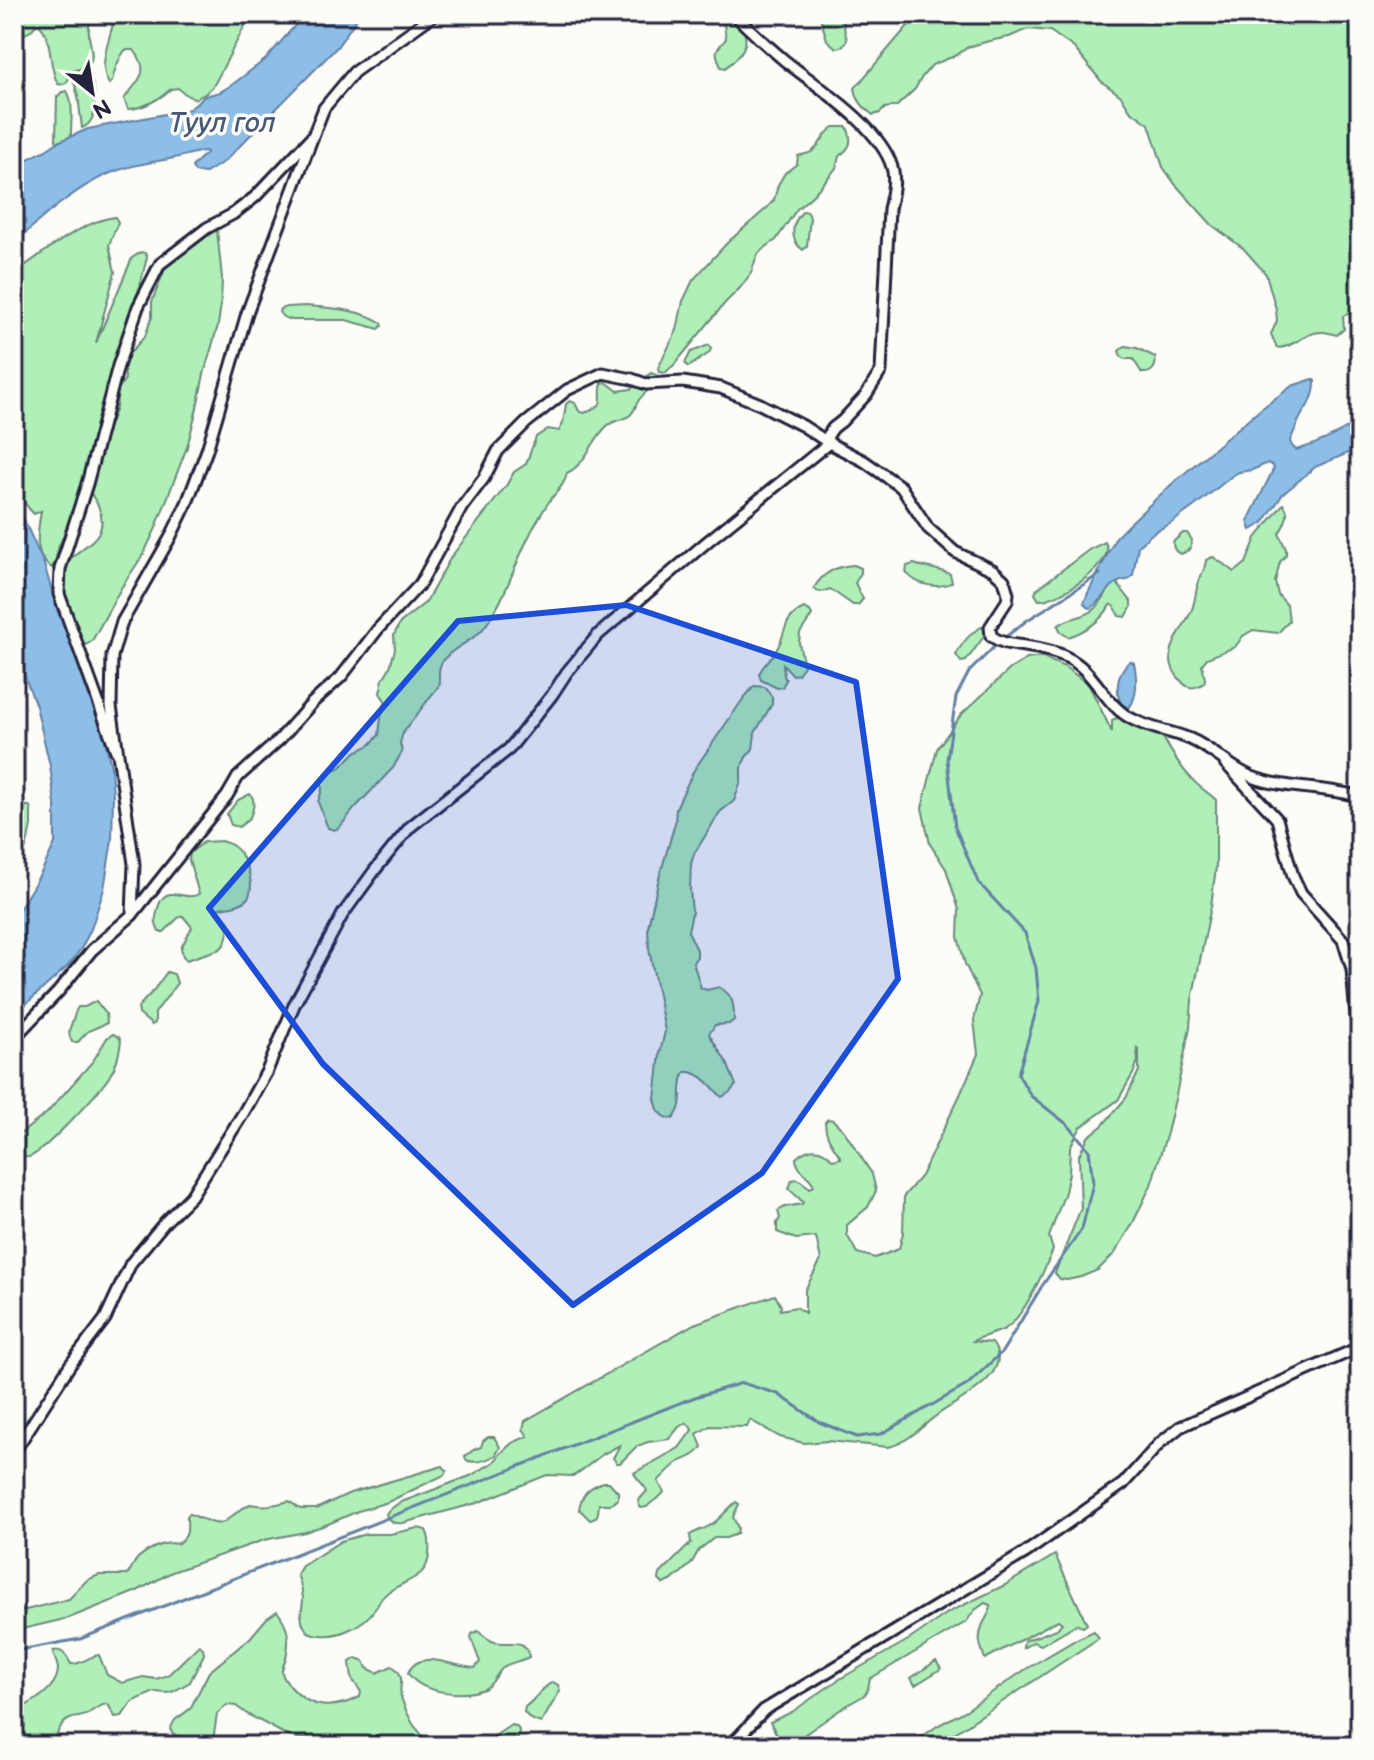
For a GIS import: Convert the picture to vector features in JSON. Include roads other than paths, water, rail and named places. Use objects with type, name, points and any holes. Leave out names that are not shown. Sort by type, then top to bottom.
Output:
[{"type":"street","points":[[132,915],[134,864],[111,706],[112,656],[122,622],[187,503],[207,450],[247,313],[324,108],[354,72],[435,14]]},
{"type":"street","points":[[734,14],[782,58],[855,116],[881,145],[892,167],[894,185],[889,209],[881,371],[866,395],[833,428],[827,437],[829,443]]},
{"type":"street","points":[[116,751],[59,594],[60,569],[87,484],[118,366],[138,307],[160,264],[255,197],[313,136]]},
{"type":"street","points":[[14,1038],[58,992],[92,950],[132,915],[227,796],[238,777],[341,677],[378,629],[420,584],[462,507],[484,478],[498,451],[526,423],[567,390],[603,373],[646,384],[683,382],[721,388],[803,426],[864,461],[901,487],[928,528],[955,552],[993,570],[1004,580],[1007,601],[990,627],[991,636],[999,642],[1065,657],[1083,667],[1123,714],[1135,721],[1191,739],[1250,776],[1304,788],[1339,790],[1360,797]]},
{"type":"street","points":[[14,1452],[70,1365],[105,1319],[131,1263],[191,1196],[244,1112],[267,1071],[295,1003],[343,914],[375,870],[410,827],[509,749],[598,635],[829,443]]},
{"type":"street","points":[[1217,755],[1277,819],[1301,893],[1343,940],[1352,969],[1360,1032]]},
{"type":"street","points":[[730,1746],[764,1710],[1025,1553],[1080,1515],[1123,1484],[1160,1443],[1180,1427],[1360,1347]]},
{"type":"water","name":"Туул гол","points":[[305,14],[360,14],[337,47],[225,161],[206,173],[195,172],[192,167],[207,152],[204,151],[105,175],[63,202],[14,245],[14,166],[88,129],[190,109],[205,96],[233,84],[266,59]]},
{"type":"water","points":[[1313,379],[1314,393],[1290,441],[1292,446],[1296,450],[1313,445],[1360,420],[1360,448],[1315,467],[1283,494],[1263,523],[1251,530],[1248,521],[1274,468],[1268,463],[1232,476],[1138,546],[1133,575],[1116,583],[1096,604],[1087,607],[1084,603],[1088,593],[1116,537],[1173,483],[1261,409],[1292,386]]},
{"type":"water","points":[[14,498],[44,564],[59,615],[79,654],[104,735],[113,796],[112,840],[104,889],[91,929],[69,965],[14,1015],[14,918],[55,843],[55,804],[36,706],[14,648]]},
{"type":"water","points":[[1130,661],[1134,663],[1136,687],[1129,708],[1121,704],[1118,687],[1122,670]]},
{"type":"waterway","points":[[1003,639],[1100,574]]},
{"type":"waterway","points":[[14,1651],[80,1639],[695,1397],[742,1383],[778,1394],[819,1422],[857,1437],[881,1434],[967,1385],[1002,1352],[1042,1286],[1082,1229],[1093,1183],[1089,1150],[1068,1125],[1031,1096],[1018,1074],[1039,1001],[1036,968],[1025,933],[978,882],[955,827],[947,759],[956,697],[969,672],[997,644]]}]
